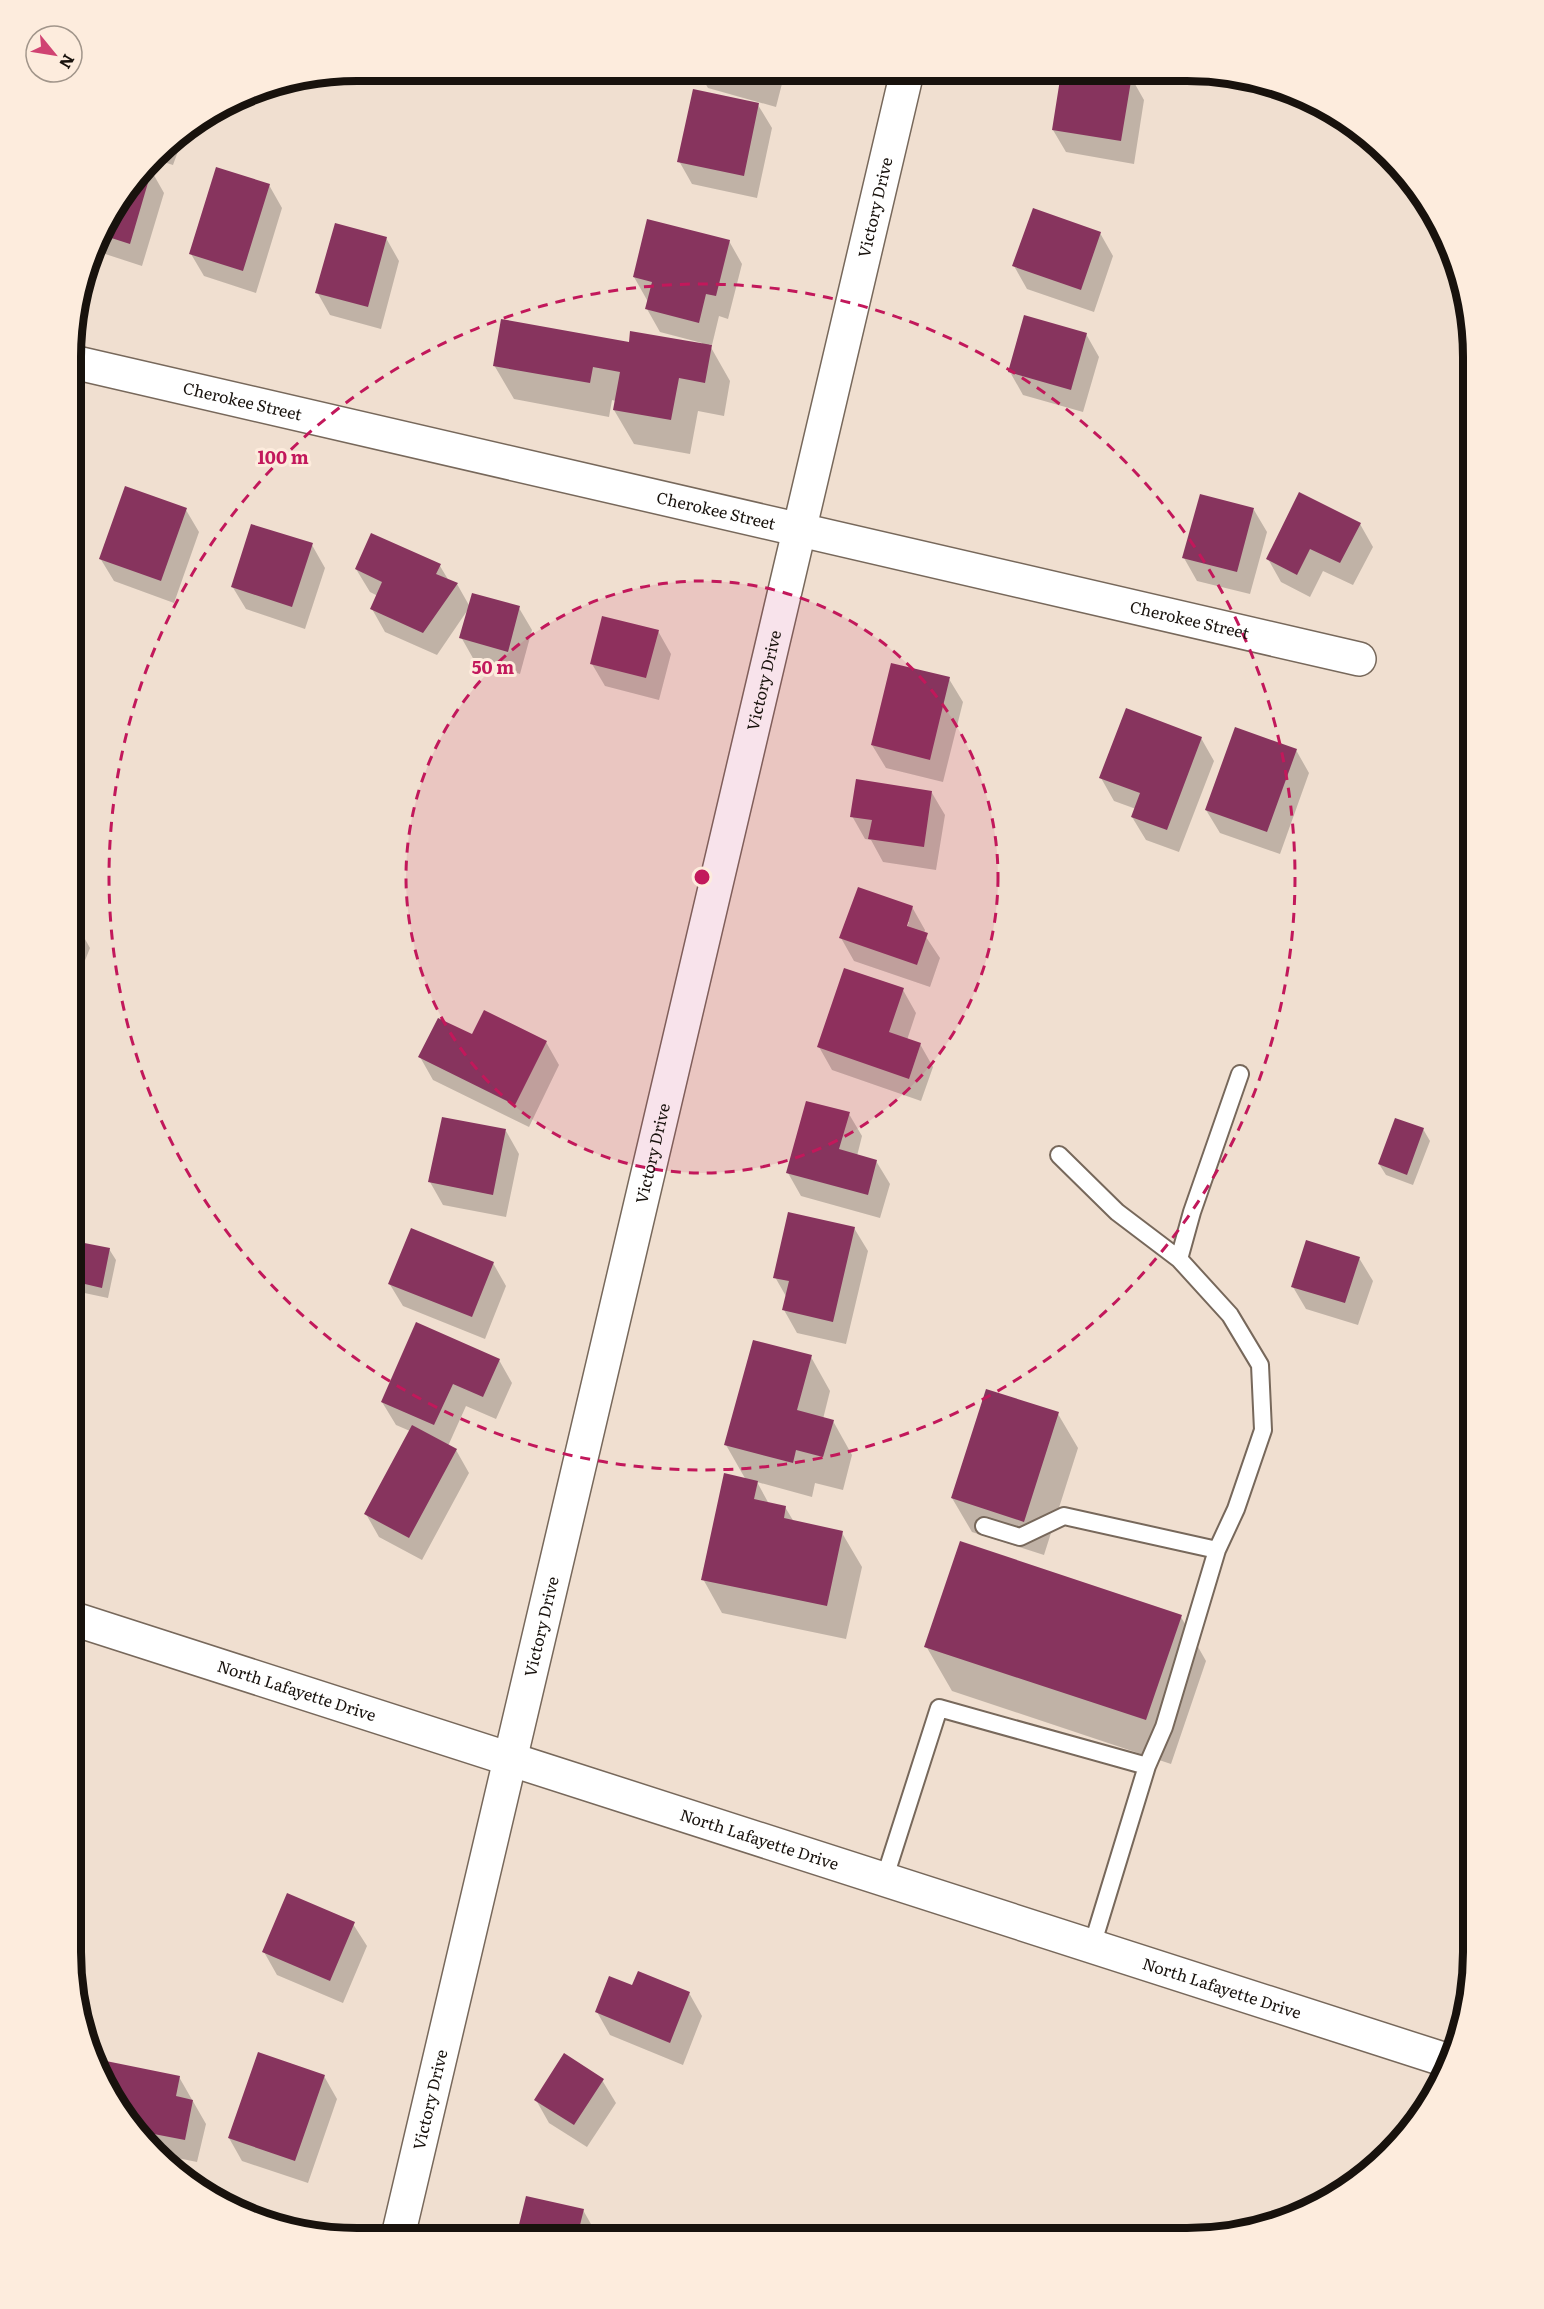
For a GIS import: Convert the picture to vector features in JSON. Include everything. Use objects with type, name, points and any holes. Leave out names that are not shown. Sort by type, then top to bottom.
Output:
[{"type":"street","name":"Victory Drive","points":[[400,2228],[905,81]]},
{"type":"street","name":"Cherokee Street","points":[[81,364],[1359,659]]},
{"type":"street","name":"North Lafayette Drive","points":[[81,1621],[1441,2059]]},
{"type":"lane","points":[[1179,1259],[1192,1212],[1240,1074]]},
{"type":"lane","points":[[1059,1155],[1117,1212],[1179,1259],[1230,1315],[1260,1365],[1263,1430],[1236,1509],[1217,1550],[1164,1727],[1147,1766],[1092,1946]]},
{"type":"lane","points":[[984,1526],[1020,1537],[1064,1516],[1217,1550]]},
{"type":"lane","points":[[884,1880],[939,1708],[1147,1766]]},
{"type":"building","points":[[749,81],[764,81],[763,85]]},
{"type":"building","points":[[1060,81],[1131,81],[1121,141],[1052,130]]},
{"type":"building","points":[[693,89],[759,103],[744,176],[677,162]]},
{"type":"building","points":[[216,167],[270,184],[243,271],[189,254]]},
{"type":"building","points":[[150,175],[130,244],[109,237],[118,219]]},
{"type":"building","points":[[1033,208],[1101,232],[1081,290],[1012,266]]},
{"type":"building","points":[[647,219],[730,240],[716,296],[706,294],[699,323],[645,309],[652,282],[633,277]]},
{"type":"building","points":[[335,223],[387,237],[368,307],[315,293]]},
{"type":"building","points":[[1024,315],[1087,333],[1071,390],[1008,372]]},
{"type":"building","points":[[501,319],[629,342],[630,331],[712,345],[705,383],[679,378],[671,420],[613,410],[620,372],[593,367],[590,383],[493,366]]},
{"type":"building","points":[[125,486],[187,508],[161,581],[99,559]]},
{"type":"building","points":[[1299,492],[1361,523],[1340,563],[1310,549],[1297,575],[1266,559]]},
{"type":"building","points":[[1200,494],[1254,508],[1237,572],[1182,558]]},
{"type":"building","points":[[251,524],[313,543],[292,607],[231,587]]},
{"type":"building","points":[[371,533],[441,564],[436,574],[458,583],[423,633],[370,609],[382,582],[355,569]]},
{"type":"building","points":[[472,593],[520,606],[508,652],[459,638]]},
{"type":"building","points":[[602,616],[659,630],[646,678],[590,664]]},
{"type":"building","points":[[891,663],[950,677],[930,760],[871,745]]},
{"type":"building","points":[[1126,708],[1202,737],[1167,830],[1131,817],[1140,793],[1099,778]]},
{"type":"building","points":[[1235,727],[1297,749],[1267,832],[1205,810]]},
{"type":"building","points":[[856,779],[932,791],[924,847],[868,839],[872,820],[850,817]]},
{"type":"building","points":[[858,887],[913,906],[907,926],[928,933],[917,965],[839,938]]},
{"type":"building","points":[[844,968],[904,988],[889,1032],[921,1043],[909,1079],[817,1047]]},
{"type":"building","points":[[484,1010],[547,1041],[515,1105],[418,1057],[438,1018],[472,1034]]},
{"type":"building","points":[[806,1101],[850,1112],[839,1149],[877,1160],[868,1195],[786,1173]]},
{"type":"building","points":[[442,1117],[506,1129],[493,1195],[428,1182]]},
{"type":"building","points":[[1395,1118],[1424,1128],[1407,1175],[1378,1164]]},
{"type":"building","points":[[788,1212],[855,1227],[833,1322],[782,1310],[789,1281],[773,1278]]},
{"type":"building","points":[[411,1228],[494,1262],[472,1317],[388,1284]]},
{"type":"building","points":[[1306,1240],[1360,1257],[1345,1303],[1291,1287]]},
{"type":"building","points":[[81,1242],[110,1248],[102,1288],[81,1283]]},
{"type":"building","points":[[416,1322],[500,1359],[483,1397],[453,1384],[434,1425],[381,1402]]},
{"type":"building","points":[[753,1340],[812,1355],[797,1410],[834,1420],[823,1457],[796,1450],[793,1463],[724,1445]]},
{"type":"building","points":[[986,1389],[1059,1412],[1024,1522],[951,1498]]},
{"type":"building","points":[[412,1425],[457,1449],[409,1538],[364,1514]]},
{"type":"building","points":[[724,1473],[758,1481],[754,1499],[786,1506],[784,1518],[843,1531],[827,1606],[701,1580]]},
{"type":"building","points":[[960,1541],[1182,1615],[1146,1720],[924,1647]]},
{"type":"building","points":[[287,1893],[355,1922],[330,1981],[262,1952]]},
{"type":"building","points":[[638,1971],[690,1992],[670,2043],[595,2012],[609,1976],[632,1985]]},
{"type":"building","points":[[258,2052],[325,2075],[295,2161],[228,2138]]},
{"type":"building","points":[[564,2053],[604,2079],[574,2125],[534,2100]]},
{"type":"building","points":[[106,2061],[180,2076],[176,2096],[193,2100],[185,2140],[149,2133],[118,2090]]},
{"type":"building","points":[[526,2196],[584,2209],[579,2228],[518,2228]]}]
